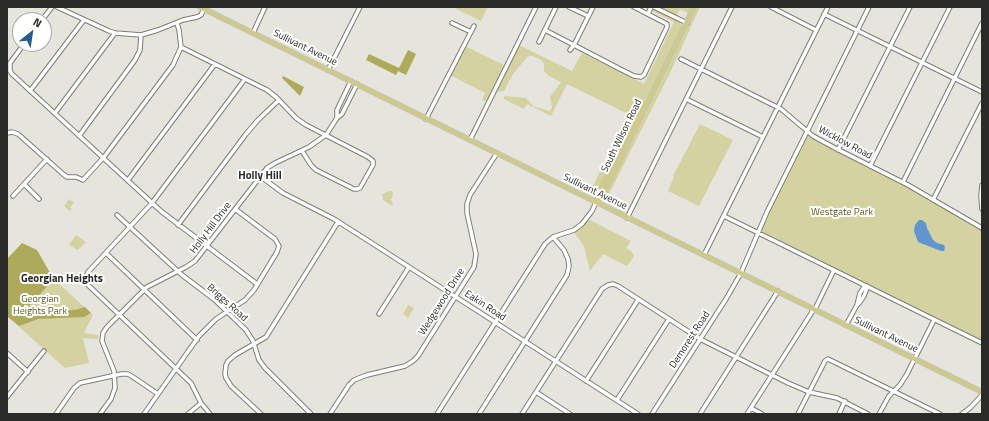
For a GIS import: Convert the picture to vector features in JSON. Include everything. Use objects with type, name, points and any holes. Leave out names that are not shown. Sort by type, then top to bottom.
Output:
[{"type":"main road","name":"South Wilson Road","points":[[596,202],[598,194],[626,136],[654,92],[694,7]]},
{"type":"main road","name":"Sullivant Avenue","points":[[202,8],[704,256],[778,291],[982,394]]},
{"type":"street","points":[[58,7],[115,33],[141,34],[158,30],[199,16],[202,8]]},
{"type":"street","points":[[253,32],[265,7]]},
{"type":"street","points":[[328,70],[360,7]]},
{"type":"street","points":[[470,140],[536,7]]},
{"type":"street","points":[[539,42],[556,7]]},
{"type":"street","points":[[569,7],[588,16]]},
{"type":"street","points":[[570,50],[593,7]]},
{"type":"street","points":[[545,30],[634,76],[641,77],[644,75],[666,31],[667,24],[634,7]]},
{"type":"street","points":[[648,14],[651,7]]},
{"type":"street","points":[[654,7],[687,23]]},
{"type":"street","points":[[627,218],[732,7]]},
{"type":"street","points":[[770,7],[779,9],[816,30]]},
{"type":"street","points":[[704,256],[828,7]]},
{"type":"street","name":"Demorest Road","points":[[652,414],[741,273],[767,212],[869,7]]},
{"type":"street","points":[[838,150],[910,7]]},
{"type":"street","points":[[870,166],[950,7]]},
{"type":"street","points":[[824,14],[982,92]]},
{"type":"street","points":[[30,91],[84,20]]},
{"type":"street","points":[[452,22],[471,32]]},
{"type":"street","points":[[7,133],[12,132],[20,135],[67,177],[76,177],[83,180],[103,158],[173,65],[181,47],[177,23]]},
{"type":"street","points":[[902,182],[982,23]]},
{"type":"street","points":[[426,119],[474,26]]},
{"type":"street","points":[[55,113],[115,33]]},
{"type":"street","points":[[79,136],[135,60],[140,50],[141,34]]},
{"type":"street","points":[[181,47],[267,90],[296,118],[325,136],[368,157],[373,162],[373,167],[357,189],[349,187],[316,170],[302,151]]},
{"type":"street","points":[[18,52],[9,66],[12,74],[152,203],[178,225],[257,284]]},
{"type":"street","name":"Wicklow Road","points":[[681,59],[778,107],[807,131],[838,150],[902,182],[982,227]]},
{"type":"street","points":[[128,180],[215,64]]},
{"type":"street","points":[[210,414],[201,403],[193,386],[88,285],[85,279],[88,272],[152,203],[245,79]]},
{"type":"street","name":"Holly Hill Drive","points":[[337,118],[337,110],[351,81]]},
{"type":"street","name":"Holly Hill Drive","points":[[100,414],[111,399],[115,388],[115,375],[102,341],[103,333],[119,314],[144,289],[193,263],[207,247],[260,176],[271,165],[302,151],[325,136],[337,118],[342,114],[357,84]]},
{"type":"street","points":[[178,225],[246,134],[279,100]]},
{"type":"street","points":[[686,100],[763,137]]},
{"type":"street","points":[[934,200],[982,103]]},
{"type":"street","name":"Wedgewood Drive","points":[[330,414],[349,385],[356,379],[402,367],[413,361],[418,356],[472,272],[475,260],[475,249],[467,213],[468,200],[497,154]]},
{"type":"street","points":[[13,196],[47,159]]},
{"type":"street","name":"Eakin Road","points":[[260,176],[282,193],[338,222],[638,414]]},
{"type":"street","points":[[24,184],[39,199]]},
{"type":"street","points":[[982,186],[982,209]]},
{"type":"street","points":[[437,414],[541,250],[553,237],[574,230],[582,224],[592,211],[596,202]]},
{"type":"street","points":[[144,414],[207,327],[216,319],[245,300],[277,252],[279,246],[275,239],[235,209]]},
{"type":"street","name":"Briggs Road","points":[[117,215],[178,271],[214,300],[249,333],[259,360],[265,368],[311,414]]},
{"type":"street","points":[[724,216],[982,343]]},
{"type":"street","points":[[261,414],[232,386],[226,378],[226,365],[231,358],[266,336],[338,222]]},
{"type":"street","points":[[479,414],[567,275],[569,266],[568,259],[564,250],[553,237]]},
{"type":"street","points":[[106,253],[197,340]]},
{"type":"street","points":[[379,314],[409,267]]},
{"type":"street","points":[[747,414],[814,309],[834,270]]},
{"type":"street","points":[[522,414],[602,289],[613,284],[700,339],[809,392],[837,398],[868,414]]},
{"type":"street","points":[[846,325],[856,305],[864,296],[867,286]]},
{"type":"street","points":[[700,414],[778,291]]},
{"type":"street","points":[[586,381],[638,300]]},
{"type":"street","points":[[617,400],[669,319]]},
{"type":"street","points":[[879,414],[887,399],[901,383],[934,320]]},
{"type":"street","points":[[7,397],[44,351]]},
{"type":"street","points":[[7,353],[28,372]]},
{"type":"street","points":[[798,414],[825,361],[828,359],[894,390],[940,414]]},
{"type":"street","points":[[56,414],[77,385],[115,375],[128,374],[158,394]]},
{"type":"street","points":[[536,392],[568,413]]},
{"type":"street","points":[[962,414],[972,407],[982,394]]},
{"type":"street","points":[[839,414],[845,401]]},
{"type":"street","points":[[188,414],[201,403]]},
{"type":"street","points":[[751,408],[762,414]]},
{"type":"green space","points":[[457,7],[488,7],[481,21],[456,9]]},
{"type":"green space","points":[[644,7],[691,7],[688,13],[680,9],[675,19],[681,24],[682,27],[652,89],[624,135],[599,185],[592,188],[628,114],[567,84],[551,116],[527,104],[524,109],[504,99],[504,96],[526,98],[533,106],[549,111],[552,108],[550,97],[561,82],[549,76],[544,71],[544,63],[540,59],[532,56],[528,56],[513,74],[504,91],[495,92],[519,45],[572,71],[582,53],[644,84],[674,22]]},
{"type":"green space","points":[[697,7],[700,7],[672,69],[605,202],[604,198]]},
{"type":"green space","points":[[465,46],[506,66],[487,102],[482,100],[485,93],[450,75]]},
{"type":"green space","points":[[700,124],[733,140],[699,206],[668,191],[674,177],[673,176]]},
{"type":"green space","name":"Westgate Park","points":[[808,135],[832,149],[895,180],[982,230],[982,342],[761,231]]},
{"type":"green space","points":[[392,191],[393,195],[391,200],[393,204],[392,206],[383,200],[382,194]]},
{"type":"green space","points":[[69,199],[74,203],[70,207],[72,209],[70,211],[64,206]]},
{"type":"green space","points":[[588,219],[631,241],[626,248],[632,252],[634,256],[627,266],[603,254],[590,271],[584,246],[574,232],[582,227]]},
{"type":"green space","points":[[76,235],[86,242],[78,250],[69,245]]},
{"type":"green space","name":"Georgian Heights Park","points":[[19,247],[93,315],[84,333],[98,335],[98,339],[83,338],[89,363],[65,368],[7,316],[7,259]]},
{"type":"green space","points":[[408,305],[414,308],[408,318],[403,314]]},
{"type":"shaded area","points":[[408,50],[416,54],[406,75],[398,71],[396,75],[366,60],[369,54],[399,68]]},
{"type":"shaded area","points":[[283,76],[304,87],[300,96],[282,78]]},
{"type":"shaded area","points":[[22,243],[37,250],[53,278],[29,306],[28,310],[31,312],[75,310],[85,307],[91,313],[84,317],[38,319],[19,326],[7,316],[7,259]]},
{"type":"water","points":[[919,220],[926,223],[933,240],[944,245],[944,251],[918,242],[914,231],[915,225]]},
{"type":"district","name":"Holly Hill","points":[[260,176]]},
{"type":"district","name":"Georgian Heights","points":[[62,279]]}]
